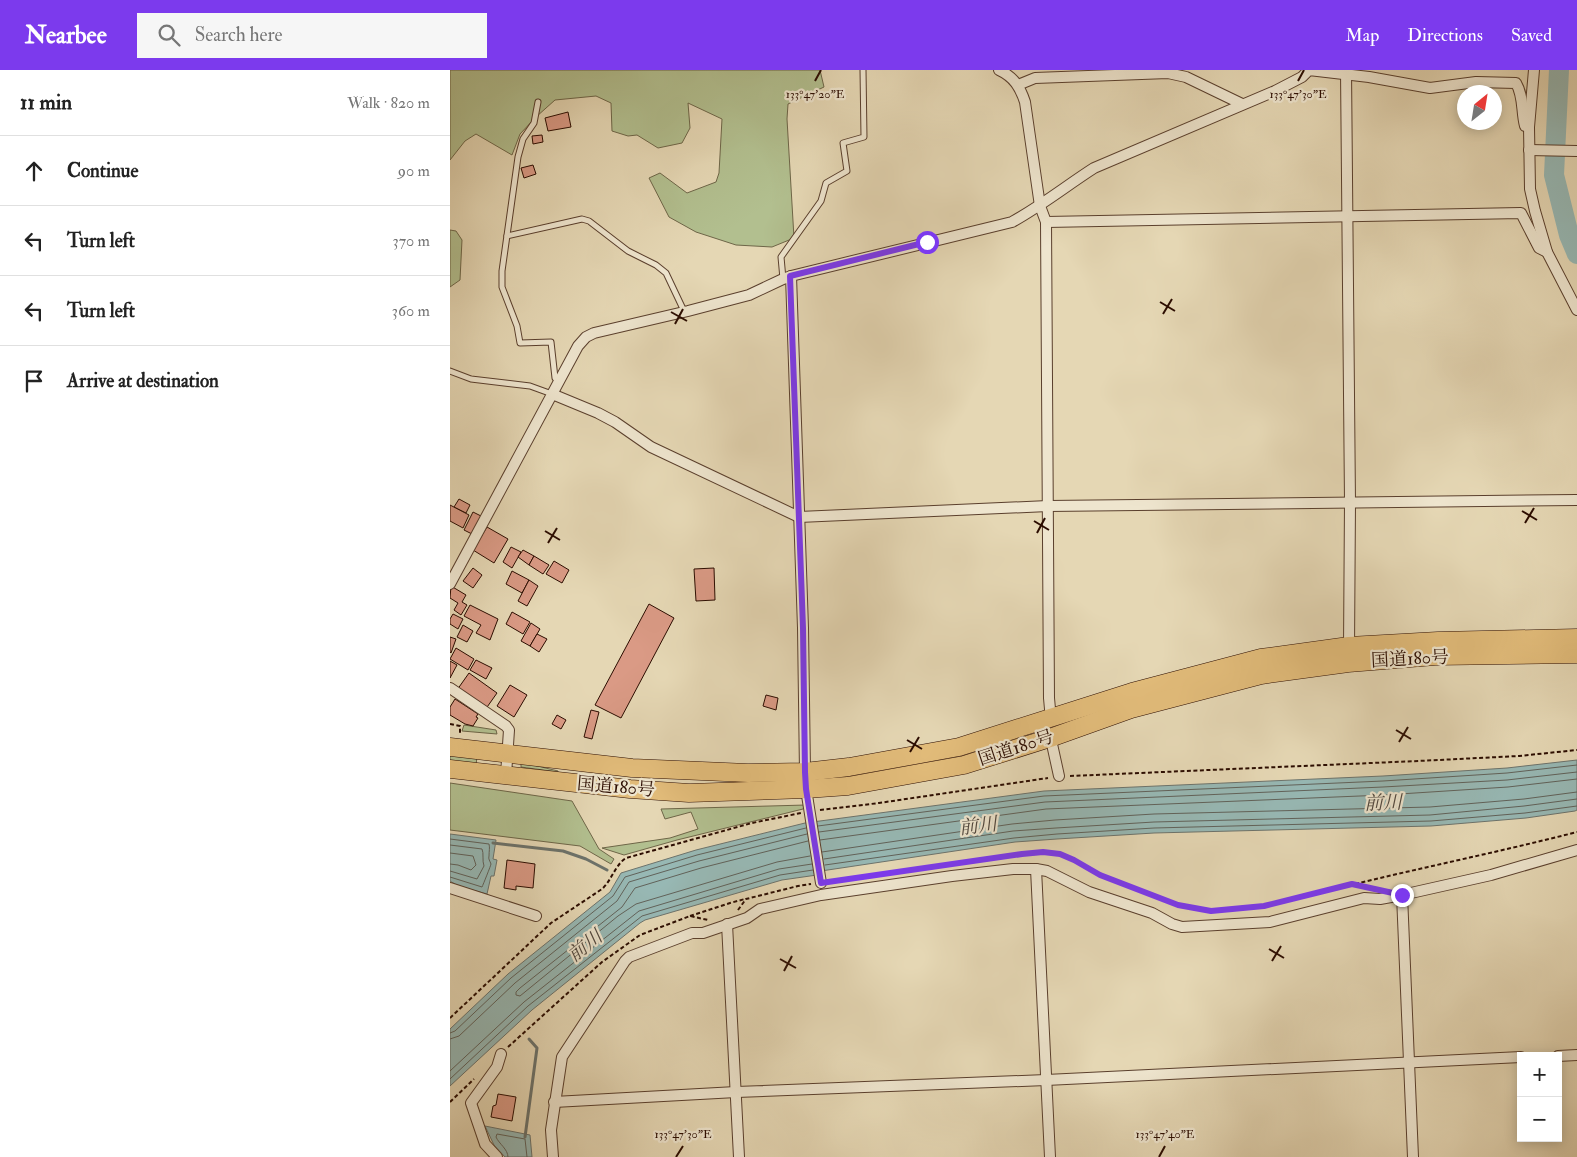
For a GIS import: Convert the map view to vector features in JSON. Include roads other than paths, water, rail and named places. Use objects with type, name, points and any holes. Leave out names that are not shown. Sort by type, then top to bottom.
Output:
[{"type":"highway","name":"国道180号","points":[[450,769],[630,789],[689,793],[848,786],[964,765],[1050,738],[1131,709],[1349,654],[1438,641],[1577,638]]},
{"type":"highway","name":"国道180号","points":[[455,741],[508,753],[632,768],[748,773],[805,772],[849,767],[959,747],[1132,692],[1261,658],[1349,654],[1435,656],[1577,654]]},
{"type":"street","points":[[999,70],[1013,79],[1018,85],[1025,102],[1040,206],[1046,222],[1049,698],[1050,738],[1059,776]]},
{"type":"street","points":[[450,584],[578,346],[586,337],[594,332],[685,312],[749,295],[787,277],[1012,222],[1040,206],[1094,168],[1276,91],[1302,77],[1309,70],[1346,72],[1430,88],[1476,82],[1516,83],[1521,92],[1522,115],[1525,126],[1529,127]]},
{"type":"street","points":[[1534,70],[1529,127],[1532,150],[1530,189],[1547,252],[1577,310]]},
{"type":"street","points":[[1346,72],[1350,502],[1349,654]]},
{"type":"street","points":[[1018,85],[1037,74],[1168,73],[1186,77],[1242,104]]},
{"type":"street","points":[[1532,150],[1577,151]]},
{"type":"street","points":[[1046,222],[1521,213],[1539,248],[1547,252]]},
{"type":"street","points":[[787,277],[799,517],[805,772],[820,881]]},
{"type":"street","points":[[552,394],[598,413],[615,422],[651,447],[799,517],[1048,506],[1577,500]]},
{"type":"street","points":[[450,688],[506,726],[508,730],[506,775]]},
{"type":"street","points":[[553,1157],[551,1130],[562,1057],[625,961],[629,957],[692,933],[703,933],[747,918],[760,909],[821,895],[952,876],[1013,869],[1036,869],[1047,871],[1089,892],[1152,913],[1172,924],[1182,927],[1270,922],[1364,898],[1380,899],[1491,875],[1577,850]]},
{"type":"street","points":[[1036,869],[1050,1157]]},
{"type":"street","points":[[450,888],[536,916]]},
{"type":"street","points":[[1402,895],[1413,1157]]},
{"type":"street","points":[[727,924],[739,1157]]},
{"type":"street","points":[[497,1157],[486,1144],[471,1103],[497,1067],[501,1054]]},
{"type":"street","points":[[1562,1056],[1577,1055]]},
{"type":"street","points":[[554,1102],[736,1092],[1046,1080],[1517,1057]]},
{"type":"lane","points":[[787,277],[781,257],[821,202],[826,183],[847,171],[844,143],[864,137],[863,70]]},
{"type":"lane","points":[[538,102],[534,124],[524,139],[518,158],[502,271],[502,287],[517,326],[520,343],[551,342],[555,378],[559,382]]},
{"type":"lane","points":[[507,236],[582,219],[589,221],[628,251],[656,265],[666,273],[685,312]]},
{"type":"lane","points":[[450,372],[471,379],[530,386],[552,394]]},
{"type":"water","name":"前川","points":[[1577,760],[1577,810],[1575,811],[1526,818],[1431,826],[1154,833],[1015,842],[821,871],[817,875],[782,880],[640,923],[532,1010],[450,1086],[450,1029],[508,974],[610,892],[621,873],[696,850],[805,823],[1044,791],[1383,776],[1507,768]]},
{"type":"water","points":[[450,834],[496,840],[493,859],[497,860],[494,876],[491,876],[487,894],[458,886],[450,881]]},
{"type":"water","points":[[485,1126],[530,1135],[532,1157],[505,1157],[494,1145]]},
{"type":"waterway","points":[[1559,70],[1554,175],[1569,235],[1577,254]]},
{"type":"waterway","points":[[493,843],[563,851],[586,859],[607,870]]},
{"type":"waterway","points":[[525,1137],[537,1048],[529,1039]]}]
